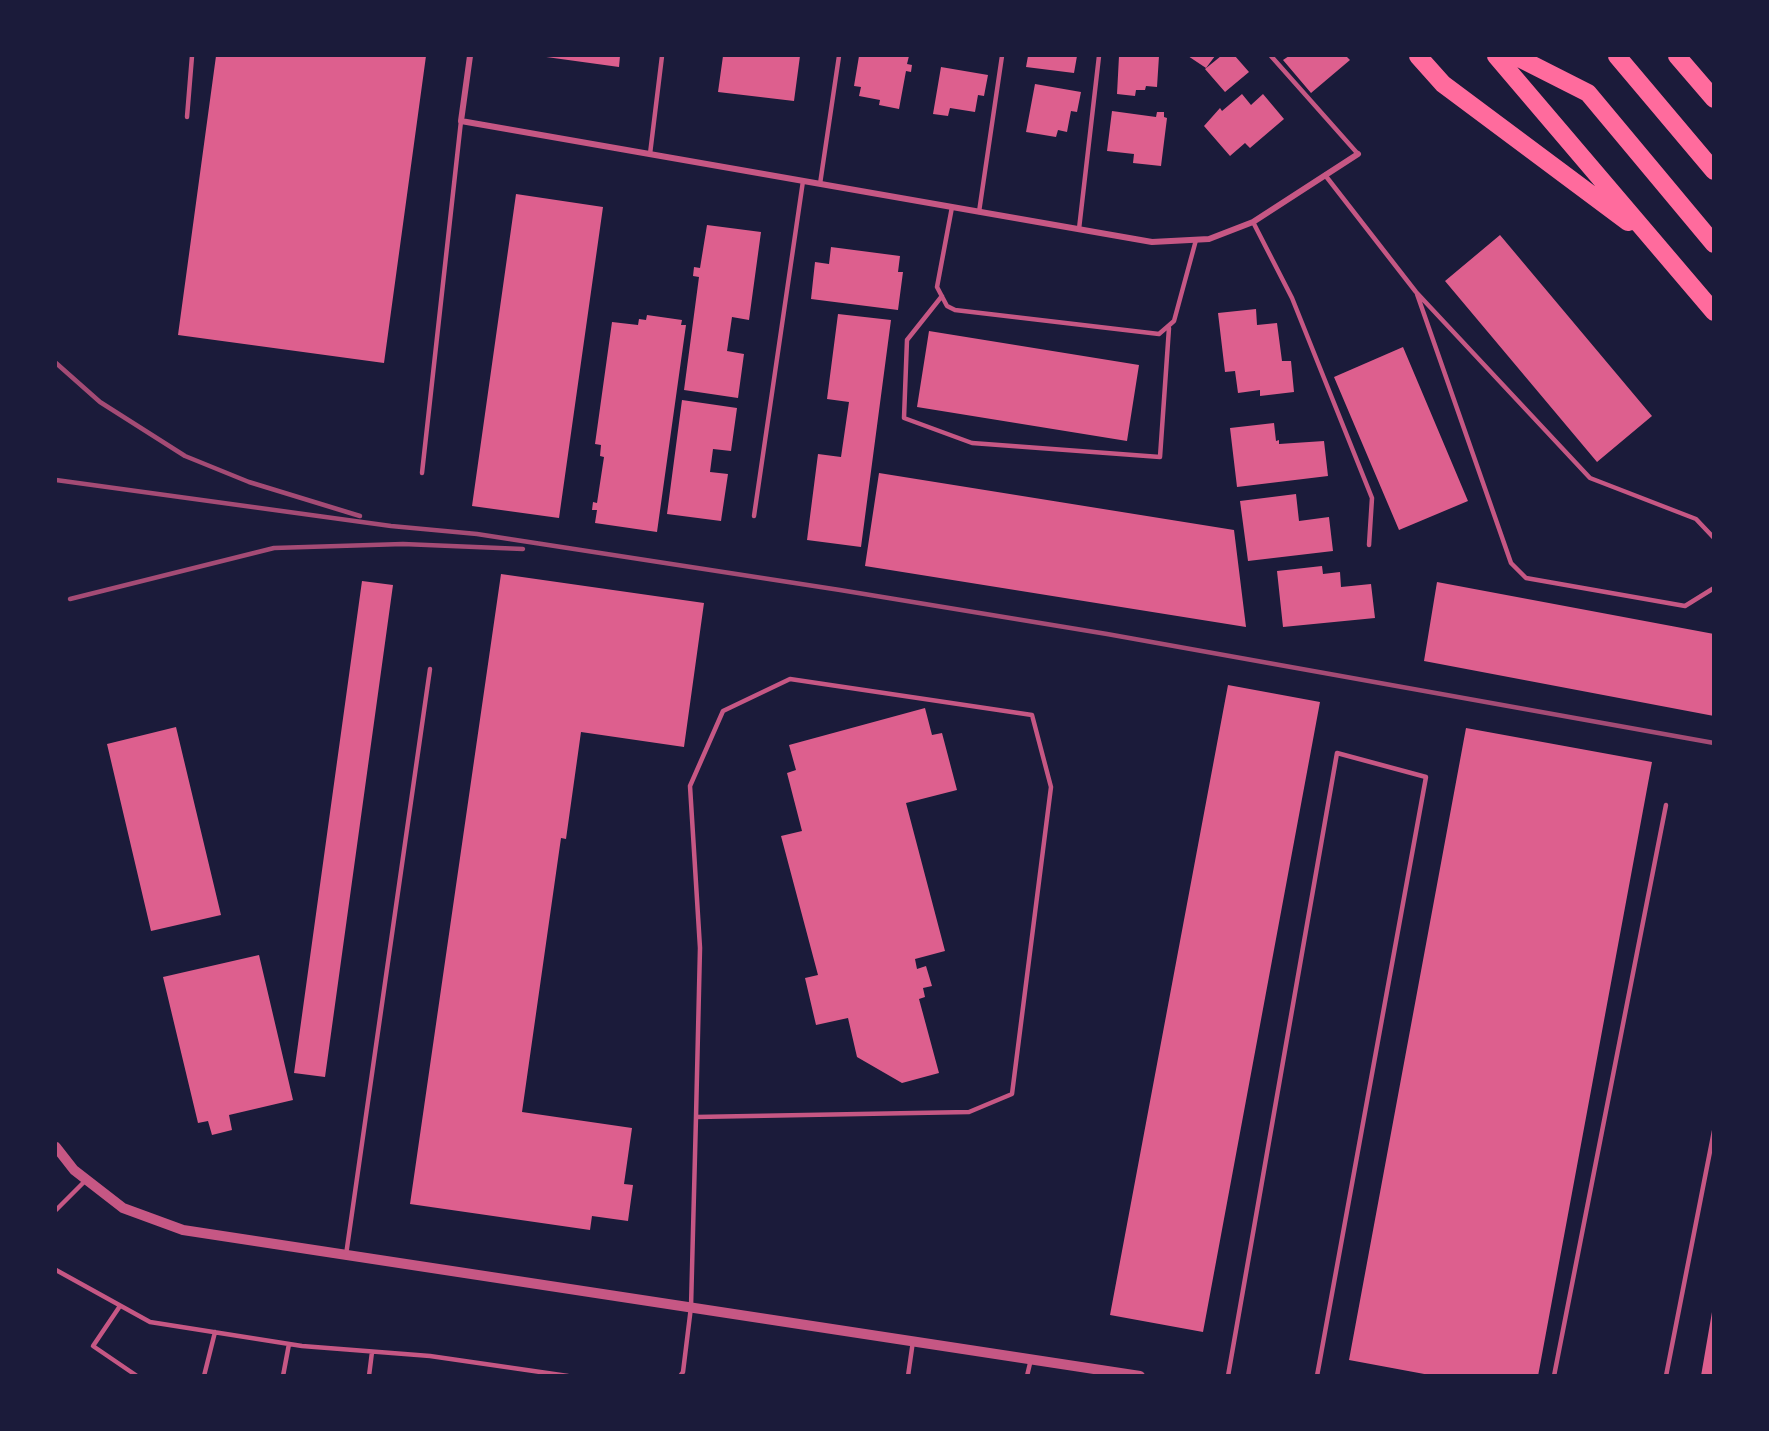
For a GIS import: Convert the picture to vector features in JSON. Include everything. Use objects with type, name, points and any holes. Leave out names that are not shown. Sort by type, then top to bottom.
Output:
[{"type":"highway","points":[[1418,56],[1443,84],[1656,243]]},
{"type":"highway","points":[[1496,56],[1713,312]]},
{"type":"highway","points":[[1515,56],[1588,93],[1713,244]]},
{"type":"highway","points":[[1617,56],[1713,171]]},
{"type":"highway","points":[[1677,56],[1713,99]]},
{"type":"street","points":[[470,56],[461,121],[1152,242],[1209,239],[1253,222],[1358,154]]},
{"type":"street","points":[[56,1147],[74,1170],[123,1208],[183,1230],[1140,1376]]},
{"type":"lane","points":[[187,117],[192,56]]},
{"type":"lane","points":[[650,154],[662,56]]},
{"type":"lane","points":[[820,184],[839,56]]},
{"type":"lane","points":[[979,212],[1002,56]]},
{"type":"lane","points":[[1079,229],[1100,56]]},
{"type":"lane","points":[[1271,56],[1358,154]]},
{"type":"lane","points":[[422,473],[461,121]]},
{"type":"lane","points":[[1325,175],[1416,292],[1590,478],[1696,519],[1713,538]]},
{"type":"lane","points":[[754,516],[803,181]]},
{"type":"lane","points":[[952,207],[937,287],[946,306],[955,310],[1159,334],[1169,328],[1174,321],[1196,240]]},
{"type":"lane","points":[[1253,222],[1292,298],[1372,498],[1369,545]]},
{"type":"lane","points":[[1416,292],[1511,563],[1526,578],[1685,606],[1713,588]]},
{"type":"lane","points":[[942,296],[907,340],[904,418],[972,443],[1160,457],[1169,328]]},
{"type":"lane","points":[[346,1255],[430,669]]},
{"type":"lane","points":[[680,1376],[683,1372],[691,1307],[700,948],[690,786],[723,711],[790,679],[1032,715],[1051,787],[1012,1094],[969,1112],[696,1117]]},
{"type":"lane","points":[[1228,1376],[1337,753],[1426,777],[1317,1376]]},
{"type":"lane","points":[[1554,1376],[1666,805]]},
{"type":"lane","points":[[1666,1376],[1713,1131]]},
{"type":"lane","points":[[56,1210],[86,1180]]},
{"type":"lane","points":[[56,1270],[150,1322],[289,1344],[429,1356],[568,1376]]},
{"type":"lane","points":[[120,1306],[93,1346],[137,1376]]},
{"type":"lane","points":[[204,1376],[214,1332]]},
{"type":"lane","points":[[908,1376],[913,1341]]},
{"type":"lane","points":[[284,1376],[289,1344]]},
{"type":"lane","points":[[369,1376],[372,1352]]},
{"type":"lane","points":[[1027,1376],[1031,1359]]},
{"type":"building","points":[[216,56],[426,56],[384,363],[178,335]]},
{"type":"building","points":[[539,56],[620,56],[619,67]]},
{"type":"building","points":[[723,56],[800,56],[794,101],[718,92]]},
{"type":"building","points":[[859,56],[909,56],[907,64],[912,65],[911,72],[906,71],[899,109],[879,105],[880,100],[859,96],[861,87],[854,86]]},
{"type":"building","points":[[1028,56],[1077,56],[1074,73],[1026,67]]},
{"type":"building","points":[[1119,56],[1159,56],[1157,87],[1146,86],[1145,90],[1136,90],[1135,96],[1117,94]]},
{"type":"building","points":[[1188,56],[1215,56],[1206,68]]},
{"type":"building","points":[[1221,56],[1235,56],[1249,72],[1225,92],[1205,69]]},
{"type":"building","points":[[1289,56],[1346,56],[1350,60],[1311,93],[1283,60]]},
{"type":"building","points":[[941,67],[988,75],[984,96],[978,95],[975,112],[950,108],[948,116],[933,114]]},
{"type":"building","points":[[1035,84],[1081,92],[1077,112],[1071,111],[1067,132],[1058,130],[1056,137],[1026,132]]},
{"type":"building","points":[[1242,94],[1251,105],[1263,94],[1284,119],[1250,148],[1245,143],[1230,156],[1204,126],[1220,108],[1222,111]]},
{"type":"building","points":[[1112,111],[1156,117],[1157,112],[1164,112],[1164,117],[1167,118],[1161,166],[1133,163],[1134,154],[1107,151]]},
{"type":"building","points":[[516,194],[603,207],[559,518],[472,506]]},
{"type":"building","points":[[707,225],[761,232],[749,320],[732,317],[727,351],[744,354],[738,398],[684,390],[699,277],[693,276],[694,267],[700,268]]},
{"type":"building","points":[[1500,235],[1652,416],[1597,462],[1445,281]]},
{"type":"building","points":[[831,247],[900,256],[898,272],[903,272],[898,310],[811,299],[815,262],[829,264]]},
{"type":"building","points":[[1256,309],[1257,325],[1277,323],[1282,361],[1291,361],[1294,392],[1260,396],[1260,390],[1238,393],[1235,371],[1225,372],[1218,313]]},
{"type":"building","points":[[838,314],[891,320],[861,547],[807,540],[818,454],[841,457],[849,402],[827,399]]},
{"type":"building","points":[[647,315],[682,320],[681,325],[686,325],[657,532],[595,523],[597,510],[592,510],[593,502],[597,503],[604,457],[600,456],[601,445],[595,444],[612,322],[638,325],[639,319],[646,320]]},
{"type":"building","points":[[929,331],[1139,365],[1127,441],[917,407]]},
{"type":"building","points":[[1403,347],[1468,501],[1399,530],[1334,377]]},
{"type":"building","points":[[682,400],[737,408],[731,451],[713,449],[710,472],[728,474],[721,521],[667,514]]},
{"type":"building","points":[[1274,423],[1276,441],[1279,440],[1279,444],[1324,441],[1328,476],[1237,487],[1230,428]]},
{"type":"building","points":[[879,473],[1234,530],[1246,627],[865,566]]},
{"type":"building","points":[[1296,494],[1299,521],[1329,517],[1333,551],[1248,561],[1240,501]]},
{"type":"building","points":[[1322,566],[1323,574],[1340,572],[1341,587],[1371,584],[1375,618],[1283,627],[1277,571]]},
{"type":"building","points":[[501,574],[704,603],[684,747],[581,732],[566,839],[561,838],[522,1112],[632,1128],[624,1184],[633,1185],[628,1221],[592,1216],[590,1230],[410,1204]]},
{"type":"building","points":[[362,581],[393,585],[325,1077],[294,1073]]},
{"type":"building","points":[[1437,582],[1714,634],[1714,716],[1424,661]]},
{"type":"building","points":[[1228,685],[1320,702],[1203,1332],[1110,1315]]},
{"type":"building","points":[[925,708],[932,735],[942,733],[957,790],[906,803],[945,951],[915,959],[917,969],[926,966],[932,986],[923,988],[925,997],[919,999],[939,1073],[902,1083],[857,1057],[848,1018],[816,1025],[805,978],[818,975],[781,836],[802,831],[787,773],[796,770],[789,745]]},
{"type":"building","points":[[176,727],[221,915],[151,931],[107,744]]},
{"type":"building","points":[[1466,728],[1652,762],[1538,1376],[1435,1376],[1349,1360]]},
{"type":"building","points":[[259,955],[293,1100],[229,1115],[232,1130],[212,1135],[208,1121],[198,1123],[163,977]]},
{"type":"building","points":[[1712,1312],[1714,1376],[1701,1376]]},
{"type":"railway","points":[[56,363],[100,402],[185,456],[249,482],[360,516]]},
{"type":"railway","points":[[56,480],[391,526],[477,534],[840,590],[1107,634],[1714,743]]},
{"type":"railway","points":[[70,599],[274,548],[403,544],[523,549]]}]
